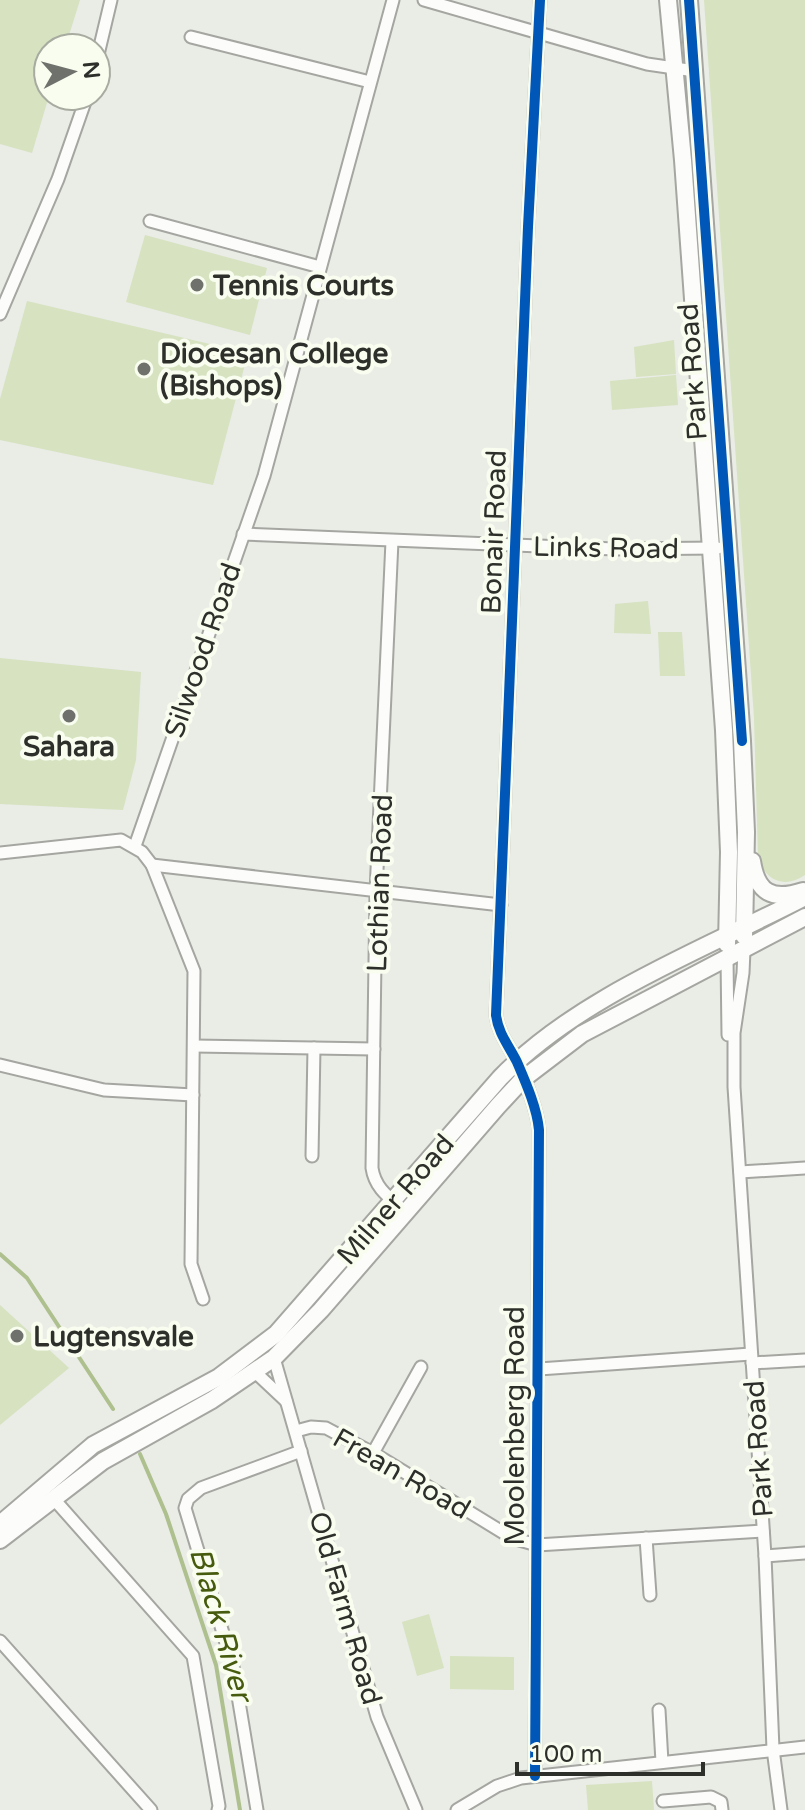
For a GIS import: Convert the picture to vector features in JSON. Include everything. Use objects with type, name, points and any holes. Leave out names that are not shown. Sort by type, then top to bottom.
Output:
[{"type":"main road","name":"Park Road","points":[[668,0],[676,69],[727,794],[727,958]]},
{"type":"main road","name":"Park Road","points":[[689,0],[729,547],[746,832],[744,950]]},
{"type":"main road","points":[[746,832],[758,884],[779,896],[805,891]]},
{"type":"main road","name":"Milner Road","points":[[0,1540],[103,1461],[212,1400],[274,1358],[306,1326],[516,1061],[537,1043],[597,1003],[805,897]]},
{"type":"main road","name":"Milner Road","points":[[0,1524],[93,1445],[219,1377],[265,1343],[523,1079],[582,1034],[805,917]]},
{"type":"street","points":[[103,32],[111,0]]},
{"type":"street","name":"Silwood Road","points":[[135,846],[280,419],[393,0]]},
{"type":"street","points":[[424,0],[647,64],[695,71]]},
{"type":"street","name":"Bonair Road","points":[[516,1061],[497,1023],[540,0]]},
{"type":"street","points":[[191,37],[370,82]]},
{"type":"street","points":[[0,314],[58,179],[81,112]]},
{"type":"street","points":[[150,221],[320,267]]},
{"type":"street","name":"Links Road","points":[[243,534],[615,549],[729,547]]},
{"type":"street","name":"Lothian Road","points":[[392,541],[376,892],[372,1168],[375,1183],[399,1206]]},
{"type":"street","points":[[0,853],[115,839],[135,846],[152,865],[193,964],[191,1264],[203,1299]]},
{"type":"street","points":[[152,865],[501,905]]},
{"type":"street","name":"Park Road","points":[[734,1087],[734,1033],[744,950]]},
{"type":"street","name":"Park Road","points":[[727,958],[727,1021],[765,1556],[773,1749],[781,1810]]},
{"type":"street","points":[[194,1046],[374,1049]]},
{"type":"street","points":[[312,1156],[314,1048]]},
{"type":"street","name":"Moolenberg Road","points":[[516,1061],[536,1113],[539,1130],[535,1776]]},
{"type":"street","points":[[0,1065],[104,1090],[193,1095]]},
{"type":"street","points":[[740,1172],[805,1168]]},
{"type":"street","name":"Old Farm Road","points":[[274,1358],[377,1717],[416,1810]]},
{"type":"street","points":[[539,1369],[752,1358],[805,1360]]},
{"type":"street","points":[[373,1453],[421,1367]]},
{"type":"street","name":"Old Farm Road","points":[[255,1372],[286,1402]]},
{"type":"street","name":"Frean Road","points":[[296,1431],[311,1427],[326,1428],[373,1453],[512,1538],[537,1545],[763,1531]]},
{"type":"street","points":[[257,1810],[233,1666],[185,1508],[188,1499],[201,1488],[301,1451]]},
{"type":"street","points":[[53,1498],[193,1656],[218,1810]]},
{"type":"street","points":[[646,1538],[650,1595]]},
{"type":"street","points":[[765,1556],[805,1553]]},
{"type":"street","points":[[0,1641],[151,1810]]},
{"type":"street","points":[[659,1710],[662,1762]]},
{"type":"street","points":[[457,1810],[497,1786],[535,1776],[805,1747]]},
{"type":"street","points":[[663,1801],[711,1797],[721,1802],[722,1810]]},
{"type":"green space","points":[[0,0],[80,0],[70,32],[32,32],[32,112],[44,112],[32,153],[0,144]]},
{"type":"green space","points":[[704,0],[805,0],[805,875],[783,882],[765,872],[758,857],[754,718]]},
{"type":"green space","name":"Tennis Courts","points":[[145,235],[267,268],[250,335],[126,302]]},
{"type":"green space","points":[[27,301],[248,353],[213,485],[0,440],[0,399]]},
{"type":"green space","points":[[674,340],[676,374],[636,377],[634,347]]},
{"type":"green space","points":[[676,375],[678,405],[612,410],[610,381]]},
{"type":"green space","points":[[648,601],[651,634],[614,633],[615,604]]},
{"type":"green space","points":[[658,632],[682,632],[685,676],[660,676]]},
{"type":"green space","name":"Sahara","points":[[0,658],[141,672],[136,760],[123,810],[0,804]]},
{"type":"green space","name":"Lugtensvale","points":[[0,1305],[69,1368],[0,1425]]},
{"type":"green space","points":[[429,1614],[444,1668],[417,1676],[402,1622]]},
{"type":"green space","points":[[450,1656],[514,1657],[514,1690],[450,1689]]},
{"type":"green space","points":[[652,1781],[654,1810],[588,1810],[586,1785]]},
{"type":"waterway","name":"Black River","points":[[0,1254],[27,1278],[113,1409]]},
{"type":"waterway","name":"Black River","points":[[140,1454],[166,1514],[216,1665],[240,1810]]},
{"type":"cycle path","points":[[535,1776],[539,1130],[527,1087],[501,1034],[496,1015],[540,0]]},
{"type":"cycle path","points":[[689,0],[742,741]]},
{"type":"place","name":"Tennis Courts","points":[[197,285]]},
{"type":"place","name":"Diocesan College (Bishops)","points":[[144,369]]},
{"type":"place","name":"Sahara","points":[[69,716]]},
{"type":"place","name":"Lugtensvale","points":[[17,1336]]}]
